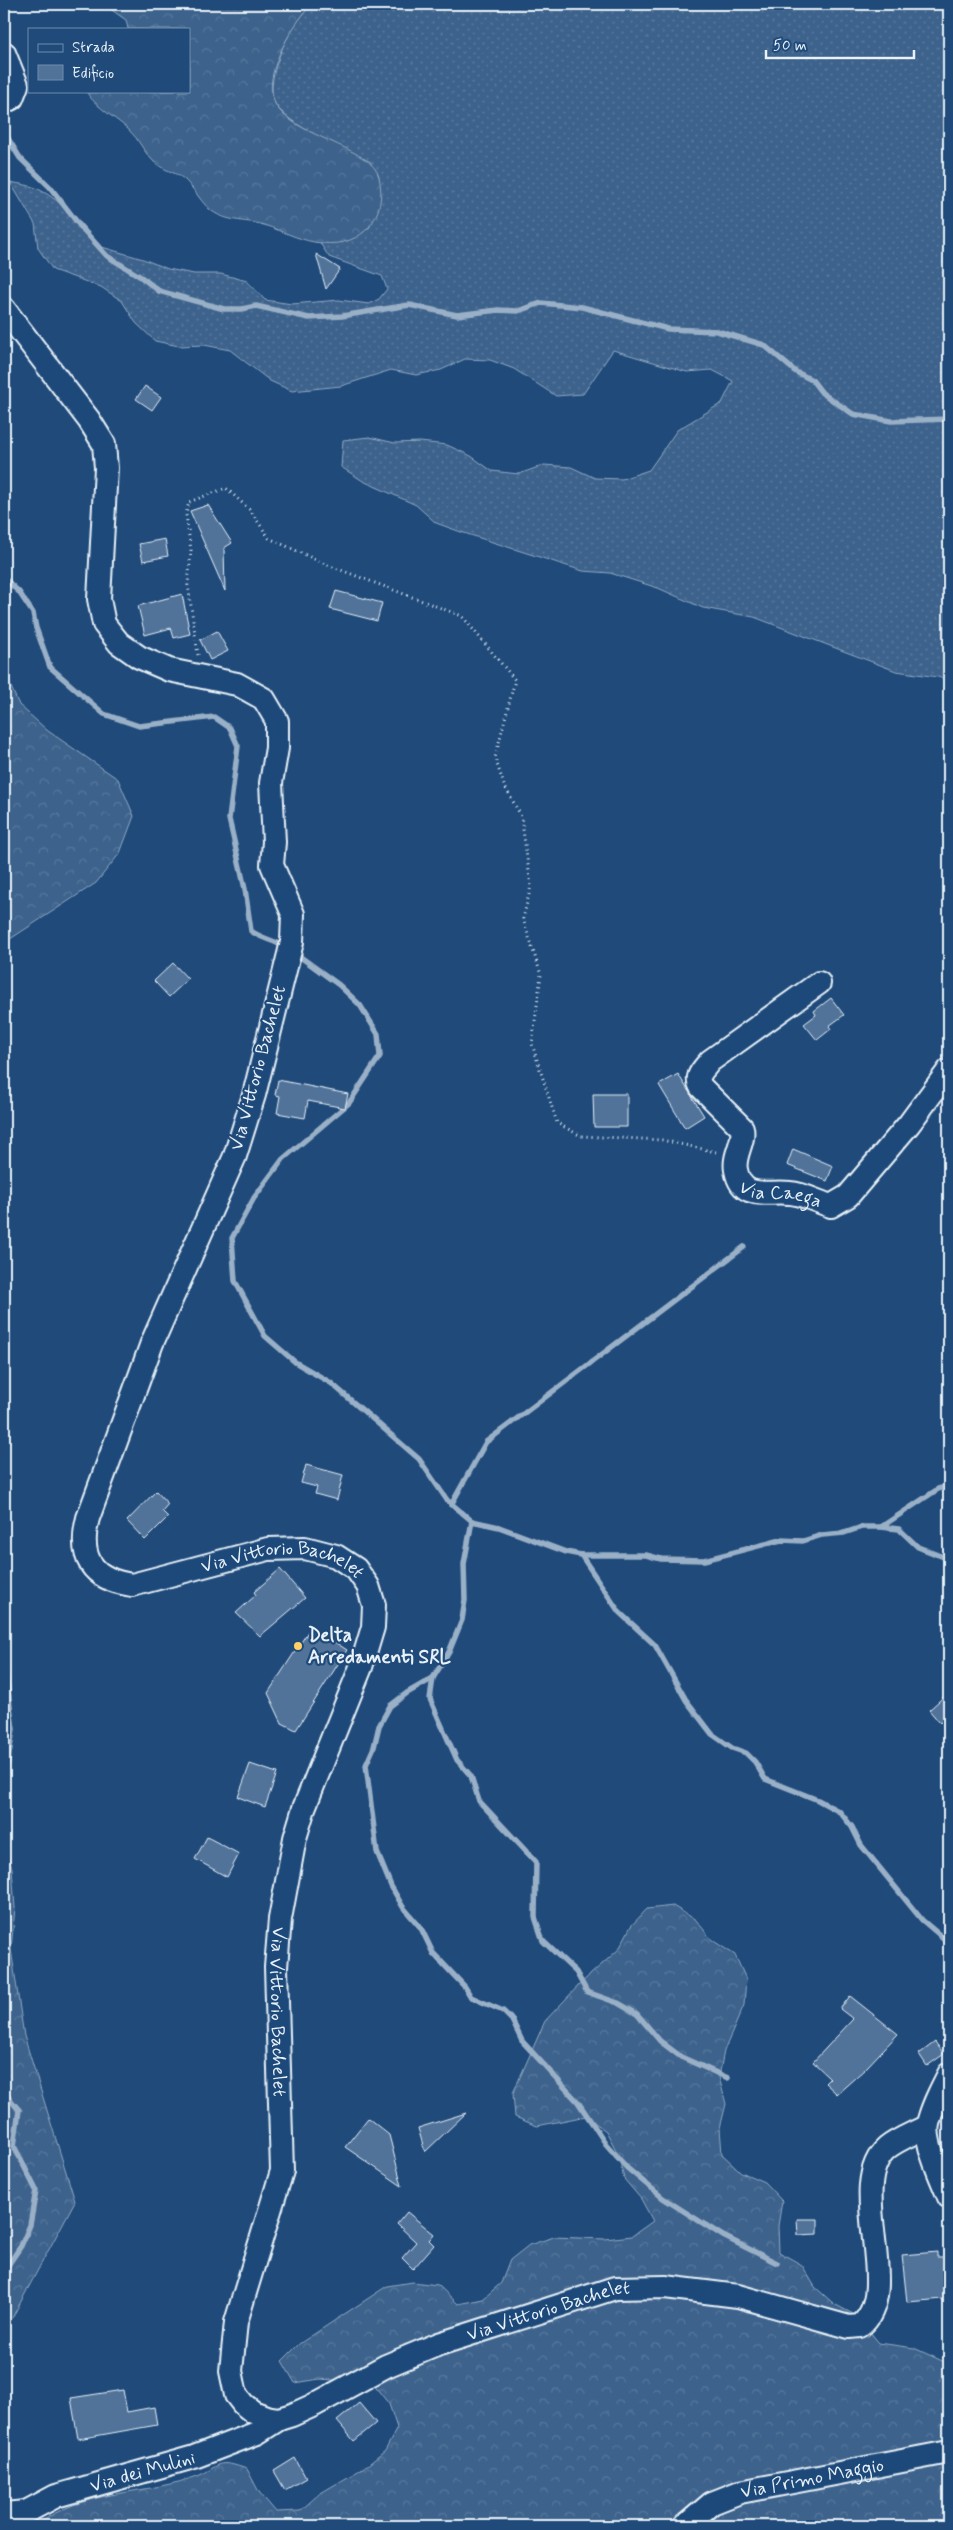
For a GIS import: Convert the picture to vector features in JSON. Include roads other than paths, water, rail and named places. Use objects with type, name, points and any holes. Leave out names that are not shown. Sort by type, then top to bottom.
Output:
[{"type":"street","points":[[4,53],[17,85],[12,98],[4,102]]},
{"type":"street","name":"Via Vittorio Bachelet","points":[[4,309],[89,420],[104,444],[106,468],[99,599],[104,624],[119,643],[139,657],[169,670],[237,684],[264,699],[277,721],[277,748],[271,783],[274,842],[272,865],[293,914],[292,942],[254,1095],[235,1156],[152,1343],[83,1536],[87,1557],[98,1574],[115,1582],[132,1585],[268,1549],[305,1548],[336,1556],[356,1569],[368,1586],[374,1605],[373,1627],[361,1667],[304,1808],[295,1838],[280,1918],[276,1967],[282,2171],[236,2322],[230,2371],[236,2396],[243,2404],[266,2417],[279,2419],[314,2405],[386,2366],[439,2344],[615,2288],[665,2287],[738,2296],[848,2327],[860,2326],[874,2310],[877,2292],[871,2188],[875,2168],[887,2148],[927,2126]]},
{"type":"street","name":"Via Caega","points":[[819,983],[764,1025],[721,1053],[710,1062],[699,1076],[698,1080],[701,1087],[742,1128],[743,1134],[736,1157],[735,1168],[741,1182],[754,1192],[789,1192],[831,1206],[848,1196],[909,1124],[949,1070]]},
{"type":"street","points":[[949,2074],[934,2104],[927,2126],[933,2159],[949,2197]]},
{"type":"street","name":"Via dei Mulini","points":[[4,2514],[26,2512],[56,2496],[194,2457],[257,2433],[279,2419]]},
{"type":"street","name":"Via Primo Maggio","points":[[685,2526],[712,2503],[740,2492],[949,2452]]},
{"type":"waterway","points":[[4,132],[20,158],[50,187],[80,226],[107,256],[141,277],[159,291],[224,309],[242,309],[256,306],[309,318],[342,316],[409,305],[457,315],[498,310],[518,311],[541,303],[582,307],[668,329],[717,331],[764,345],[796,372],[812,380],[822,393],[853,414],[891,421],[949,419]]},
{"type":"waterway","points":[[4,578],[19,592],[33,613],[36,628],[50,667],[104,714],[139,726],[214,717],[230,728],[238,746],[229,819],[245,889],[251,931],[285,947]]},
{"type":"waterway","points":[[295,953],[339,985],[360,1005],[378,1034],[380,1056],[349,1103],[283,1159],[254,1198],[232,1238],[235,1281],[265,1336],[295,1362],[331,1383],[419,1459],[447,1500],[472,1521],[499,1527],[566,1552],[581,1555],[646,1555],[661,1559],[704,1560],[781,1540],[803,1541],[822,1535],[844,1533],[862,1527],[881,1527],[938,1489],[949,1486]]},
{"type":"waterway","points":[[451,1505],[486,1442],[744,1247]]},
{"type":"waterway","points":[[472,1521],[464,1564],[465,1600],[462,1620],[449,1652],[433,1678],[407,1693],[390,1706],[379,1726],[374,1747],[366,1765],[377,1852],[391,1886],[403,1907],[421,1928],[433,1953],[465,1987],[471,1997],[503,2011],[512,2020],[522,2041],[578,2102],[606,2144],[627,2168],[663,2198],[723,2236],[777,2263]]},
{"type":"waterway","points":[[881,1527],[899,1529],[918,1547],[949,1559]]},
{"type":"waterway","points":[[581,1555],[619,1612],[655,1645],[686,1700],[712,1734],[732,1748],[746,1753],[755,1762],[765,1779],[818,1800],[840,1812],[852,1827],[861,1845],[922,1920],[949,1943]]},
{"type":"waterway","points":[[4,1658],[13,1729],[4,1785]]},
{"type":"waterway","points":[[433,1678],[430,1699],[457,1760],[471,1776],[479,1801],[536,1862],[535,1917],[543,1941],[576,1972],[587,1992],[618,2003],[637,2014],[660,2041],[681,2057],[728,2078]]},
{"type":"waterway","points":[[4,2092],[19,2110],[14,2146],[36,2190],[30,2225],[21,2246],[4,2271]]},
{"type":"place","name":"Delta Arredamenti SRL","points":[[298,1646]]}]
